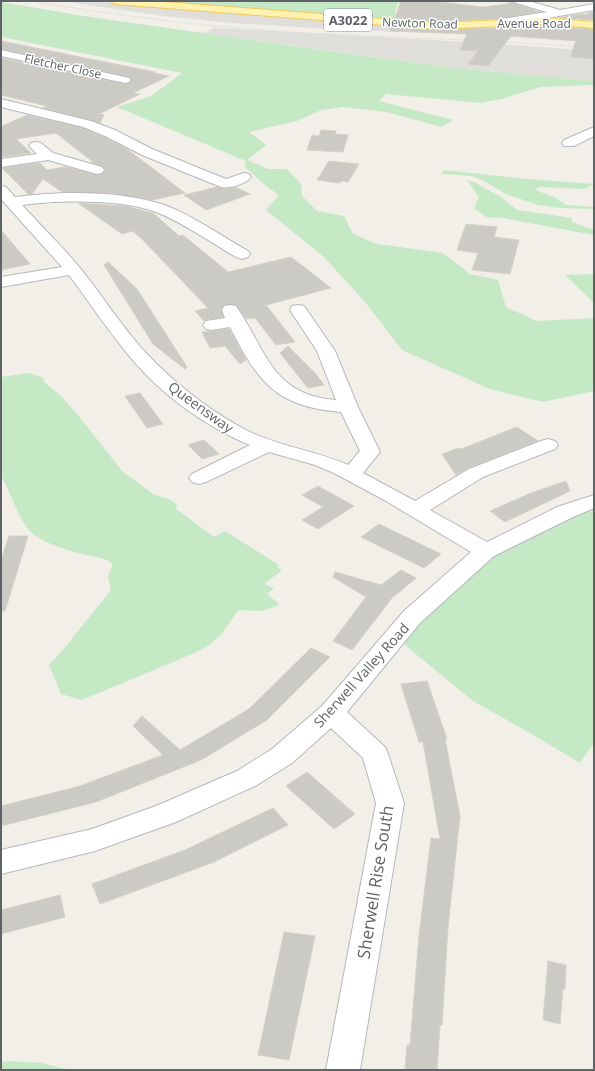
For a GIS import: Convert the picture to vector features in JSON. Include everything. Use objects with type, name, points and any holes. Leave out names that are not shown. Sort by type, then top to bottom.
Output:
[{"type":"main road","name":"Newton Road","points":[[115,1],[436,26],[486,23]]},
{"type":"main road","name":"Avenue Road","points":[[486,23],[523,24],[556,18],[582,24]]},
{"type":"main road","name":"A3022","points":[[436,26],[536,23]]},
{"type":"main road","name":"Avenue Road","points":[[536,23],[594,25]]},
{"type":"street","points":[[520,1],[556,18]]},
{"type":"street","name":"Newton Road","points":[[536,23],[594,7]]},
{"type":"street","name":"Newton Road","points":[[486,23],[543,17],[556,18]]},
{"type":"street","name":"Fletcher Close","points":[[1,53],[125,80]]},
{"type":"street","points":[[1,103],[87,124],[147,152],[226,184],[244,177]]},
{"type":"street","points":[[569,143],[594,130]]},
{"type":"street","points":[[127,142],[141,138]]},
{"type":"street","points":[[36,146],[48,156],[97,170]]},
{"type":"street","points":[[1,163],[48,156]]},
{"type":"street","points":[[185,167],[200,162]]},
{"type":"street","points":[[7,196],[64,196],[140,203],[159,208],[170,213],[242,254]]},
{"type":"street","name":"Queensway","points":[[7,196],[73,270],[138,355],[177,393],[207,415],[237,433],[266,445],[322,461],[415,510],[486,551]]},
{"type":"street","points":[[1,282],[73,270]]},
{"type":"street","points":[[298,310],[326,351],[348,407],[370,452],[350,475]]},
{"type":"street","points":[[212,325],[233,315],[257,362],[282,389],[297,398],[320,405],[348,407]]},
{"type":"street","points":[[199,478],[266,445]]},
{"type":"street","points":[[415,510],[476,474],[548,446]]},
{"type":"street","name":"Sherwell Valley Road","points":[[1,862],[95,840],[166,814],[247,778],[282,756],[331,713],[412,617],[486,551],[565,512],[594,501]]},
{"type":"street","name":"Sherwell Rise South","points":[[331,713],[352,730],[375,754],[390,802],[343,1070]]},
{"type":"shaded area","points":[[61,1],[93,1],[155,8],[414,26],[411,31],[406,32],[232,23],[163,16]]},
{"type":"shaded area","points":[[214,28],[487,43],[594,51],[594,81],[455,68],[204,33]]},
{"type":"green space","points":[[164,1],[402,1],[397,4],[395,14],[434,18],[424,20],[383,19]]},
{"type":"green space","points":[[1,2],[83,16],[455,68],[594,81],[594,85],[540,87],[505,98],[481,103],[386,94],[379,101],[453,120],[442,127],[386,112],[343,107],[321,110],[297,121],[249,132],[266,145],[247,160],[268,169],[287,169],[301,184],[302,196],[317,211],[344,216],[353,234],[377,244],[443,253],[470,274],[498,280],[506,307],[537,321],[594,318],[594,391],[543,402],[490,389],[402,350],[365,302],[324,257],[266,210],[279,195],[266,186],[244,166],[246,161],[117,107],[151,96],[182,73],[1,37]]},
{"type":"green space","points":[[444,170],[516,178],[594,184],[584,189],[539,187],[535,189],[556,198],[566,205],[594,207],[594,209],[559,208],[538,205],[506,194],[472,176],[442,174]]},
{"type":"green space","points":[[467,180],[476,183],[501,197],[517,210],[572,218],[572,222],[594,230],[594,235],[503,218],[486,217],[474,208],[479,197]]},
{"type":"green space","points":[[594,274],[594,303],[565,275]]},
{"type":"green space","points":[[29,373],[43,378],[45,383],[61,396],[122,471],[153,494],[171,500],[178,506],[175,508],[214,537],[225,531],[279,565],[277,567],[282,570],[264,584],[274,588],[267,594],[279,604],[262,611],[238,610],[222,634],[209,645],[197,652],[82,700],[61,694],[49,665],[111,590],[108,576],[113,564],[101,558],[58,546],[36,536],[22,520],[1,476],[1,377]]},
{"type":"green space","points":[[594,501],[594,743],[580,763],[473,701],[395,637],[486,551]]},
{"type":"green space","points":[[1,1062],[42,1063],[69,1070],[1,1070]]},
{"type":"building","points":[[401,1],[430,1],[483,7],[508,4],[509,1],[512,1],[516,4],[540,12],[496,19],[436,22],[395,18]]},
{"type":"building","points":[[594,12],[594,20],[559,18],[582,14],[587,15],[588,13]]},
{"type":"building","points":[[547,26],[594,29],[594,59],[570,57],[576,41],[511,36],[488,66],[468,64],[478,51],[460,50],[467,34],[390,31],[391,27],[436,30]]},
{"type":"building","points":[[1,41],[169,76],[133,93],[140,94],[99,114],[104,115],[100,123],[43,108],[47,106],[1,95],[1,58],[125,84],[132,81],[130,77],[1,49]]},
{"type":"building","points":[[27,115],[83,128],[104,137],[127,149],[185,193],[152,200],[112,193],[62,192],[43,179],[32,194],[28,194],[2,168],[40,163],[47,170],[66,167],[97,175],[103,174],[105,169],[102,166],[91,162],[93,162],[56,133],[16,139],[31,153],[1,157],[1,124],[2,126]]},
{"type":"building","points":[[321,130],[336,131],[335,134],[348,135],[343,152],[307,150],[312,135],[319,136]]},
{"type":"building","points":[[329,161],[359,164],[348,182],[341,181],[340,183],[317,180]]},
{"type":"building","points":[[217,187],[224,189],[235,187],[250,194],[206,210],[184,195]]},
{"type":"building","points":[[78,203],[125,206],[153,213],[179,236],[183,235],[228,272],[291,257],[331,288],[266,305],[295,342],[276,345],[255,318],[246,319],[236,305],[224,305],[221,309],[223,317],[204,321],[195,311],[208,308],[140,237],[132,231],[122,234]]},
{"type":"building","points":[[466,224],[497,227],[494,237],[519,240],[510,274],[472,270],[478,253],[457,250]]},
{"type":"building","points":[[1,230],[30,264],[1,270]]},
{"type":"building","points":[[108,262],[137,289],[187,367],[185,369],[153,344],[104,265]]},
{"type":"building","points":[[229,329],[246,360],[240,364],[225,346],[210,348],[202,332]]},
{"type":"building","points":[[288,346],[315,373],[324,385],[308,388],[280,353]]},
{"type":"building","points":[[140,393],[163,424],[147,428],[125,396]]},
{"type":"building","points":[[517,427],[538,441],[468,468],[456,475],[442,454],[458,448],[461,449]]},
{"type":"building","points":[[204,440],[219,454],[202,459],[188,445]]},
{"type":"building","points":[[566,481],[570,491],[505,522],[490,511],[531,493]]},
{"type":"building","points":[[318,486],[354,506],[318,529],[302,520],[323,507],[302,495]]},
{"type":"building","points":[[379,524],[441,554],[424,568],[361,537]]},
{"type":"building","points":[[9,536],[28,536],[5,611],[1,611],[1,560]]},
{"type":"building","points":[[401,570],[416,578],[392,598],[352,650],[333,641],[366,597],[333,577],[335,572],[381,585]]},
{"type":"building","points":[[311,648],[330,657],[267,720],[201,760],[96,802],[1,826],[1,806],[80,786],[163,755],[133,726],[142,716],[180,750],[249,709]]},
{"type":"building","points":[[427,681],[447,739],[445,739],[460,816],[448,927],[442,1025],[440,1025],[437,1070],[405,1070],[407,1045],[410,1045],[419,936],[431,838],[440,839],[423,742],[419,742],[401,684]]},
{"type":"building","points":[[307,772],[355,814],[334,829],[286,786]]},
{"type":"building","points":[[273,808],[288,825],[214,862],[100,904],[92,884],[185,850]]},
{"type":"building","points":[[60,895],[65,917],[1,934],[1,910]]},
{"type":"building","points":[[284,932],[315,936],[289,1060],[258,1055]]},
{"type":"building","points":[[548,961],[566,965],[565,989],[563,988],[560,1024],[543,1020]]},
{"type":"railway","points":[[31,1],[184,23],[246,29],[594,48]]}]
